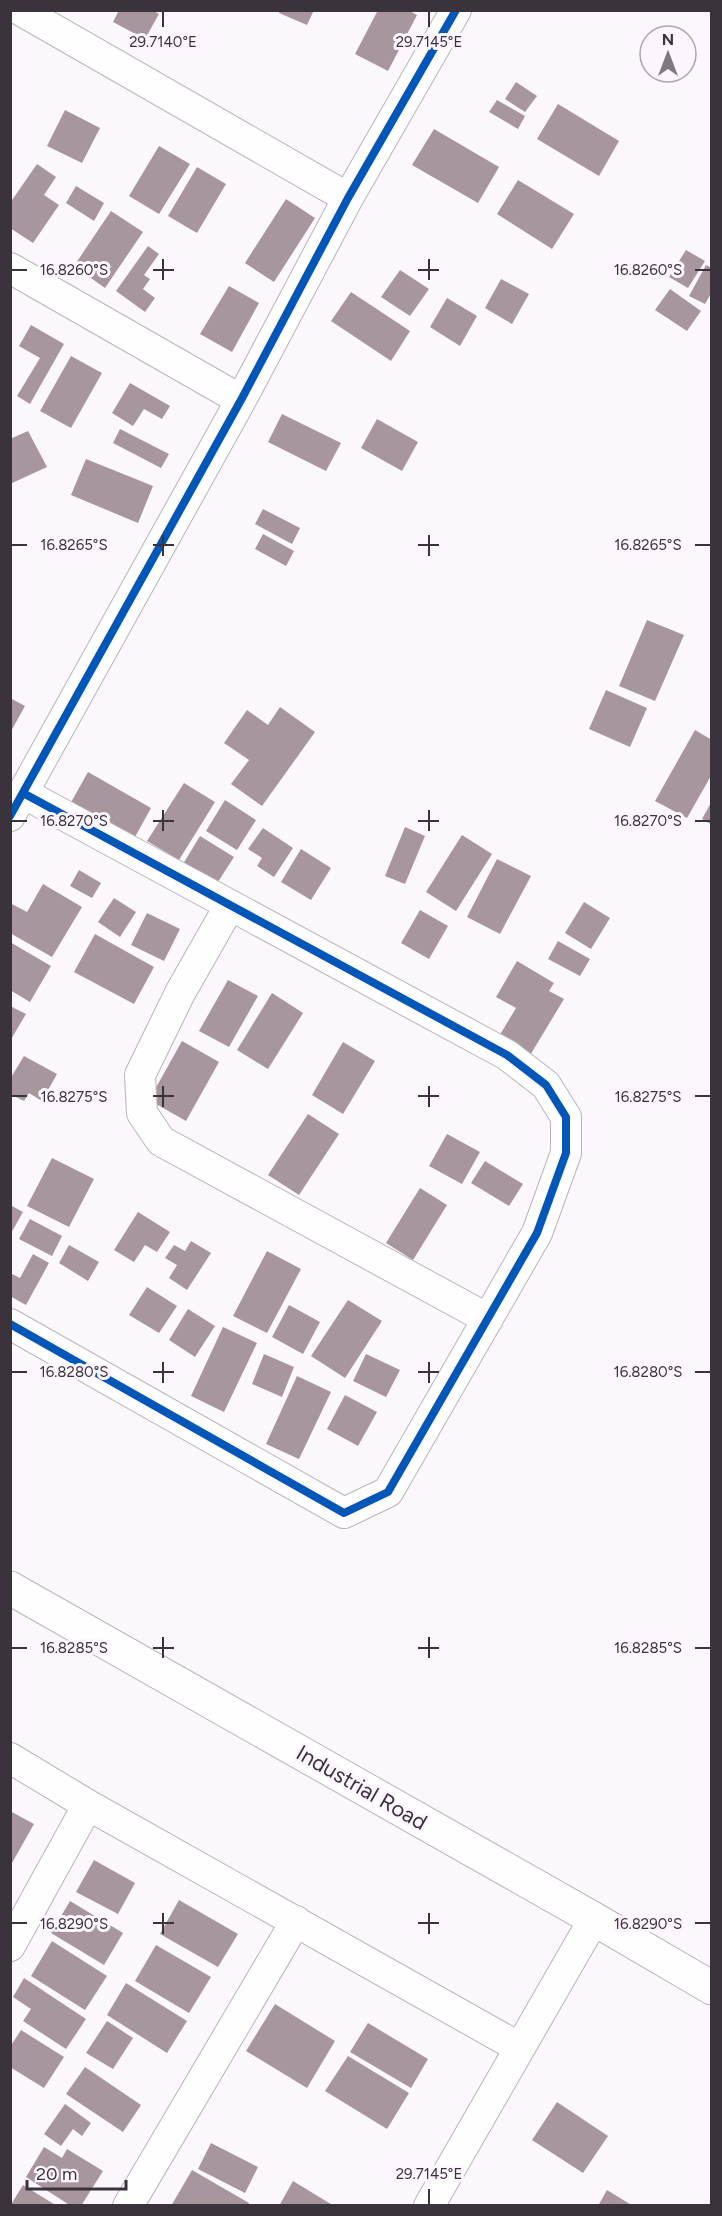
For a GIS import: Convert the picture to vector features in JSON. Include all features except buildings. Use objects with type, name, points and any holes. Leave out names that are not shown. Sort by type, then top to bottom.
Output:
[{"type":"street","points":[[20,10],[348,198]]},
{"type":"street","points":[[10,1324],[344,1513],[388,1492],[537,1233],[566,1153],[566,1117],[546,1085],[507,1054],[230,905],[17,805],[241,400],[348,198],[456,10]]},
{"type":"street","points":[[10,268],[241,400]]},
{"type":"street","points":[[230,905],[180,993],[141,1075],[142,1113],[161,1141],[488,1319]]},
{"type":"street","name":"Industrial Road","points":[[10,1588],[594,1919],[711,1988]]},
{"type":"street","points":[[10,1758],[88,1805],[520,2048]]},
{"type":"street","points":[[10,1946],[88,1805]]},
{"type":"street","points":[[429,2205],[594,1919]]},
{"type":"street","points":[[128,2205],[296,1921]]},
{"type":"cycle path","points":[[10,816],[241,400],[348,198],[456,10]]},
{"type":"cycle path","points":[[10,1324],[344,1513],[388,1492],[537,1233],[566,1153],[566,1117],[546,1085],[507,1055],[23,793]]}]
